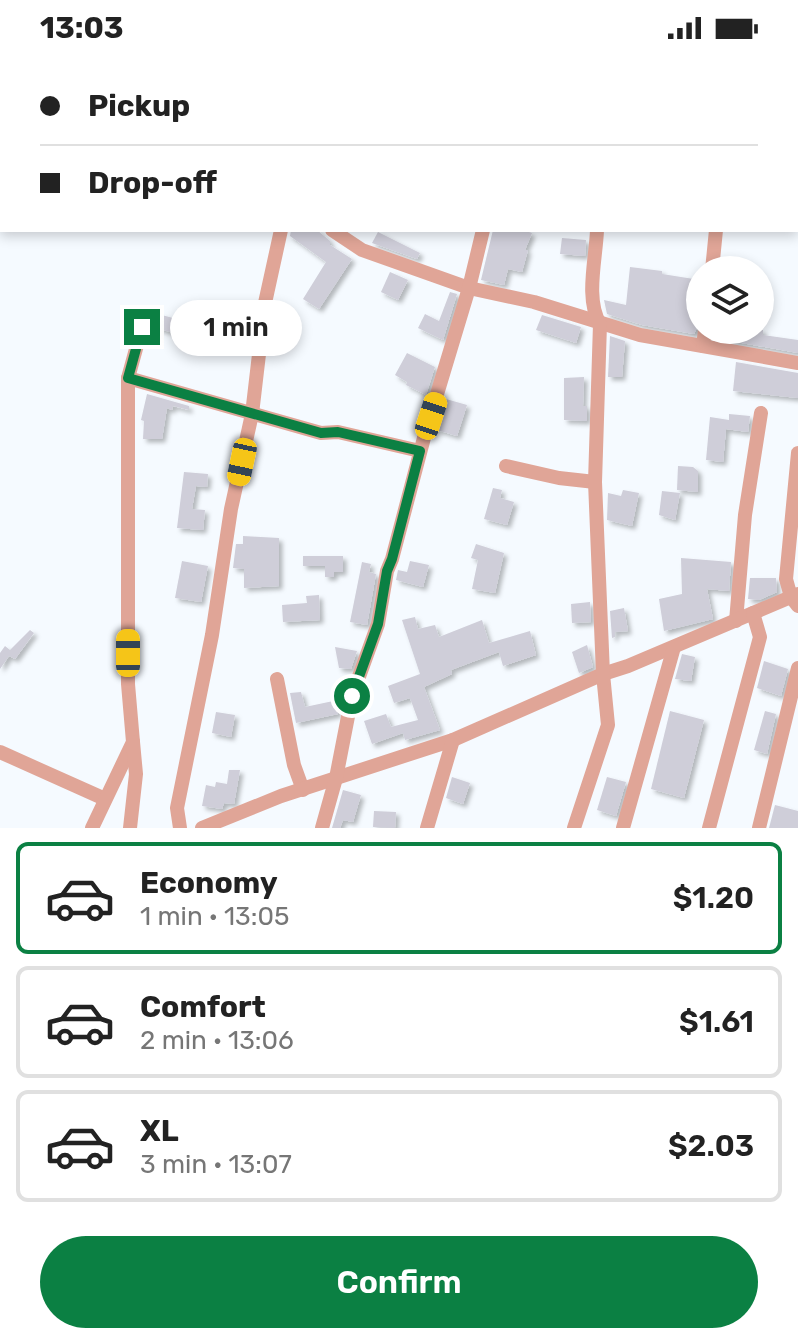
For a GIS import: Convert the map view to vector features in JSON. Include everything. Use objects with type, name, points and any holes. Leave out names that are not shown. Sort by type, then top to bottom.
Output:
[{"type":"street","points":[[180,828],[177,808],[212,635],[231,509],[252,414],[265,303],[281,232]]},
{"type":"street","points":[[335,232],[362,250],[469,288],[534,302],[640,335],[798,363]]},
{"type":"street","points":[[322,828],[336,778],[352,696],[378,624],[387,571],[483,232]]},
{"type":"street","points":[[574,828],[608,725],[595,482],[600,324],[594,315],[593,303],[597,232]]},
{"type":"street","points":[[713,256],[716,232]]},
{"type":"street","points":[[130,828],[136,774],[128,684],[128,378],[142,327]]},
{"type":"street","points":[[128,378],[321,433],[338,432],[420,451]]},
{"type":"street","points":[[736,621],[745,515],[761,413]]},
{"type":"street","points":[[202,828],[227,823],[281,796],[453,740],[603,674],[753,613],[796,599],[786,579],[798,453]]},
{"type":"street","points":[[506,466],[559,478],[595,482]]},
{"type":"street","points":[[709,828],[760,637],[753,613]]},
{"type":"street","points":[[623,828],[674,647]]},
{"type":"street","points":[[759,828],[798,668]]},
{"type":"street","points":[[277,679],[294,765],[303,790]]},
{"type":"street","points":[[427,828],[453,740]]},
{"type":"street","points":[[92,828],[133,742]]},
{"type":"street","points":[[0,752],[105,799]]},
{"type":"building","points":[[291,232],[319,232],[330,241],[330,245],[352,259],[319,309],[303,299],[326,262],[290,236]]},
{"type":"building","points":[[378,232],[420,253],[417,259],[372,243]]},
{"type":"building","points":[[493,232],[532,233],[525,250],[528,250],[522,272],[508,269],[504,285],[481,280]]},
{"type":"building","points":[[562,238],[586,240],[585,256],[560,254]]},
{"type":"building","points":[[630,267],[686,278],[686,333],[642,325],[607,314],[604,300],[626,305]]},
{"type":"building","points":[[390,272],[408,280],[398,300],[381,292]]},
{"type":"building","points":[[450,292],[457,294],[443,340],[418,328],[425,314],[439,321]]},
{"type":"building","points":[[154,313],[207,327],[203,341],[152,327]]},
{"type":"building","points":[[542,315],[581,327],[576,343],[536,330]]},
{"type":"building","points":[[610,336],[625,341],[622,377],[608,377]]},
{"type":"building","points":[[774,337],[798,340],[798,353],[748,344],[774,344]]},
{"type":"building","points":[[407,353],[435,367],[426,395],[406,385],[407,382],[395,375]]},
{"type":"building","points":[[736,362],[798,373],[798,398],[733,391]]},
{"type":"building","points":[[584,377],[583,406],[587,406],[587,421],[564,420],[564,378]]},
{"type":"building","points":[[147,394],[189,406],[189,410],[173,406],[172,410],[167,408],[162,439],[143,439],[144,421],[141,420]]},
{"type":"building","points":[[446,399],[467,405],[457,436],[437,430]]},
{"type":"building","points":[[729,414],[750,416],[748,432],[726,429],[723,462],[706,460],[710,417],[729,420]]},
{"type":"building","points":[[678,466],[693,467],[698,471],[698,492],[677,490]]},
{"type":"building","points":[[184,472],[208,474],[207,487],[196,486],[192,509],[205,510],[203,530],[177,528]]},
{"type":"building","points":[[493,488],[502,490],[500,498],[514,502],[507,525],[484,519]]},
{"type":"building","points":[[623,490],[639,493],[632,526],[607,520],[608,493],[621,496]]},
{"type":"building","points":[[662,491],[680,493],[675,520],[659,515]]},
{"type":"building","points":[[243,536],[279,538],[279,586],[244,588],[244,569],[233,568],[236,544],[243,544]]},
{"type":"building","points":[[476,544],[504,553],[495,593],[472,589],[478,560],[471,558]]},
{"type":"building","points":[[303,556],[343,556],[343,572],[334,572],[334,577],[325,577],[325,566],[303,566]]},
{"type":"building","points":[[681,558],[731,562],[729,591],[707,589],[713,619],[664,631],[659,599],[682,594]]},
{"type":"building","points":[[182,561],[208,566],[201,602],[175,598]]},
{"type":"building","points":[[410,561],[429,565],[423,587],[396,580],[398,570],[407,572]]},
{"type":"building","points":[[362,562],[371,564],[369,572],[376,574],[367,625],[350,622]]},
{"type":"building","points":[[750,578],[776,578],[777,592],[759,600],[748,599]]},
{"type":"building","points":[[319,595],[320,620],[283,622],[282,605],[307,603],[306,596]]},
{"type":"building","points":[[590,602],[591,622],[572,623],[571,604]]},
{"type":"building","points":[[624,608],[628,631],[615,632],[612,638],[610,611]]},
{"type":"building","points":[[415,617],[418,629],[435,625],[439,637],[482,620],[489,643],[530,631],[536,655],[503,666],[499,652],[451,670],[452,674],[424,687],[440,730],[405,740],[403,733],[372,744],[364,721],[386,714],[391,727],[418,720],[410,698],[394,703],[388,686],[420,674],[402,620]]},
{"type":"building","points":[[30,630],[34,633],[15,659],[9,656],[0,669],[0,653],[5,646],[10,650]]},
{"type":"building","points":[[587,645],[593,667],[579,673],[572,652]]},
{"type":"building","points":[[335,647],[357,651],[351,669],[339,668]]},
{"type":"building","points":[[682,654],[695,657],[691,681],[675,679]]},
{"type":"building","points":[[764,661],[788,669],[781,696],[757,688]]},
{"type":"building","points":[[301,692],[305,707],[338,700],[338,714],[296,723],[290,693]]},
{"type":"building","points":[[670,711],[704,720],[684,798],[651,789]]},
{"type":"building","points":[[765,711],[776,714],[767,754],[754,750]]},
{"type":"building","points":[[216,712],[235,715],[231,737],[212,733]]},
{"type":"building","points":[[229,770],[240,770],[234,804],[224,803],[222,809],[202,806],[206,785],[215,787],[216,782],[227,784]]},
{"type":"building","points":[[452,777],[470,783],[463,804],[446,798]]},
{"type":"building","points":[[607,777],[626,782],[616,816],[597,810]]},
{"type":"building","points":[[343,790],[361,795],[353,822],[343,820],[340,828],[332,828]]},
{"type":"building","points":[[775,805],[798,811],[798,828],[769,828]]},
{"type":"building","points":[[374,811],[396,812],[395,828],[373,827]]},
{"type":"route","points":[[142,327],[128,378],[321,433],[338,432],[420,451],[387,571],[378,624],[352,696]]}]
